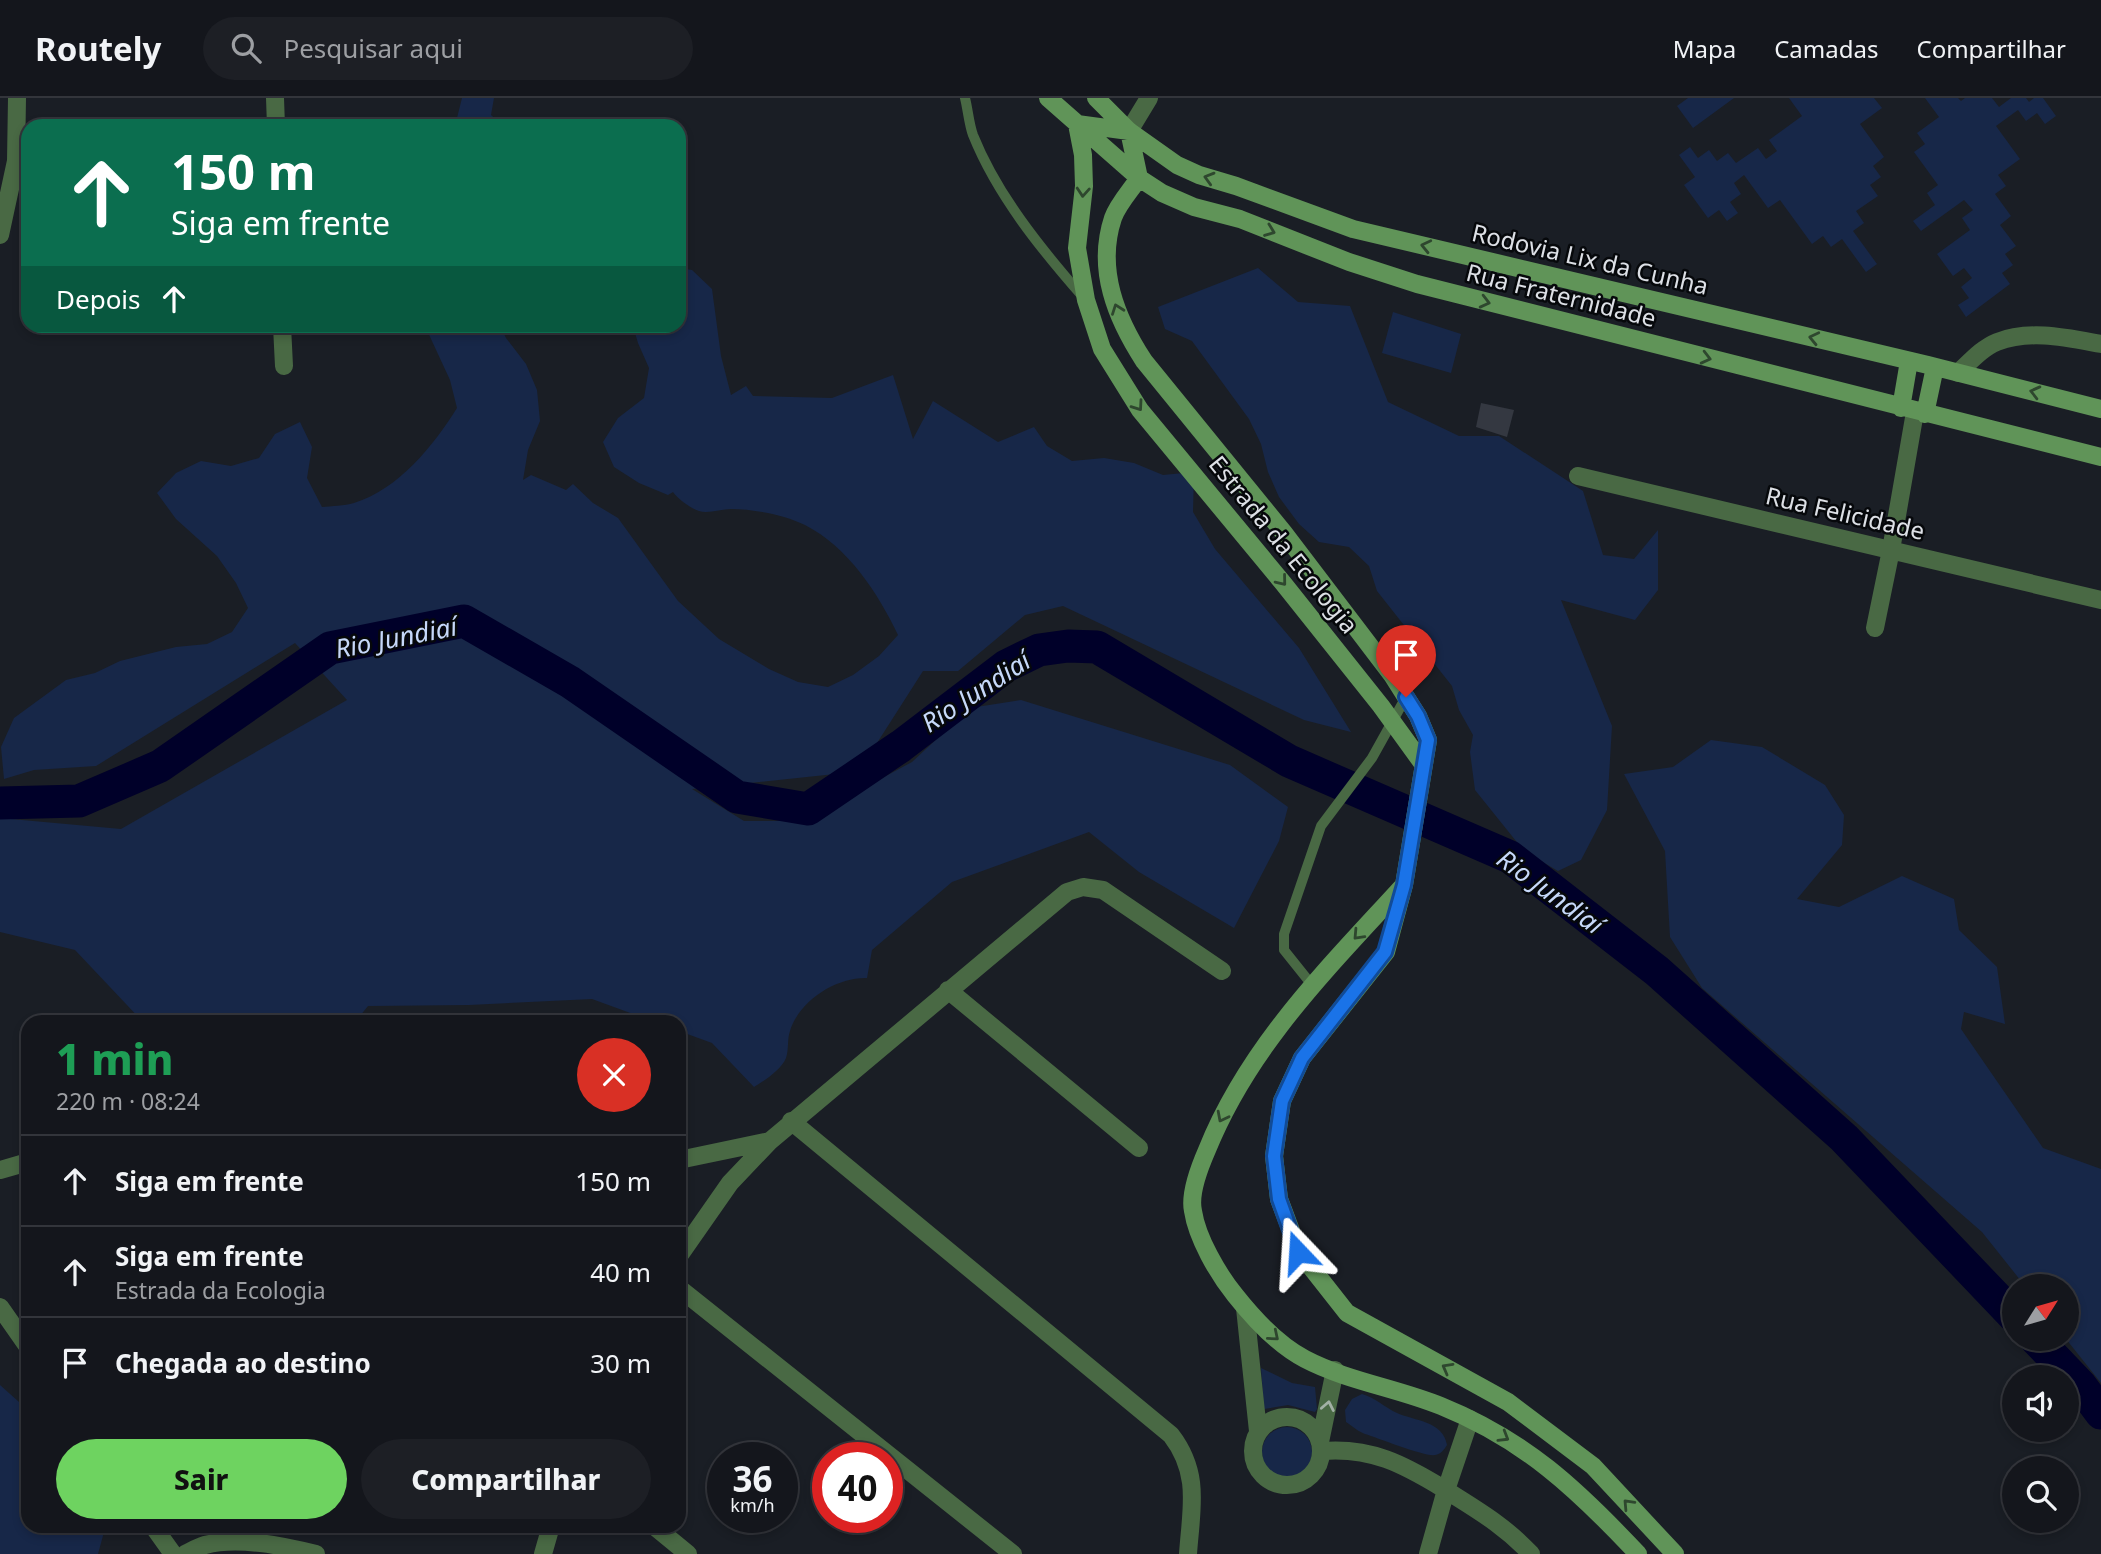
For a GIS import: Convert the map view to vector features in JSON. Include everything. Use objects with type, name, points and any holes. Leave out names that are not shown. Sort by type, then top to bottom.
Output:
[{"type":"street","points":[[0,235],[16,161],[17,98]]},
{"type":"street","points":[[275,98],[276,119]]},
{"type":"street","name":"Rua Fraternidade","points":[[1048,98],[1139,177],[1162,193],[1194,207],[1240,219],[1349,262],[1416,284],[2101,457]]},
{"type":"street","name":"Rodovia Lix da Cunha","points":[[1096,98],[1129,131],[1177,165],[1353,229],[2101,409]]},
{"type":"street","points":[[1139,177],[1129,131],[1149,98]]},
{"type":"street","points":[[1077,124],[1129,131]]},
{"type":"street","name":"Estrada da Ecologia","points":[[1077,124],[1083,156],[1084,186],[1077,248],[1086,300],[1102,349],[1140,410],[1283,583],[1423,764]]},
{"type":"street","name":"Estrada da Ecologia","points":[[1139,177],[1113,216],[1107,246],[1108,284],[1125,331],[1143,360],[1284,533],[1392,675],[1418,716],[1428,740],[1423,764]]},
{"type":"street","points":[[282,333],[284,366]]},
{"type":"street","points":[[1958,373],[1997,342],[2025,335],[2101,344]]},
{"type":"street","points":[[1875,628],[1914,411],[1909,361]]},
{"type":"street","points":[[1914,411],[1935,367]]},
{"type":"street","name":"Rua Felicidade","points":[[1578,476],[2101,600]]},
{"type":"street","points":[[1423,764],[1404,885],[1385,952],[1302,1058],[1282,1101],[1274,1156],[1279,1199],[1298,1252],[1347,1313],[1508,1402],[1593,1466],[1675,1554]]},
{"type":"street","points":[[1404,885],[1281,1021],[1241,1080],[1212,1136],[1197,1173],[1192,1209],[1216,1269],[1245,1308],[1283,1343],[1305,1359],[1440,1406],[1497,1433],[1548,1466],[1593,1507],[1638,1554]]},
{"type":"street","points":[[686,1245],[730,1183],[770,1140],[1060,897],[1083,887],[1103,890],[1222,971]]},
{"type":"street","points":[[948,990],[1139,1148]]},
{"type":"street","points":[[791,1121],[1171,1435],[1184,1454],[1193,1486],[1188,1554]]},
{"type":"street","points":[[686,1158],[770,1140]]},
{"type":"street","points":[[0,1170],[21,1164]]},
{"type":"street","points":[[686,1294],[1013,1554]]},
{"type":"street","points":[[0,1307],[21,1337]]},
{"type":"street","points":[[1245,1308],[1258,1431],[1252,1450],[1254,1460],[1264,1476],[1282,1485],[1292,1485],[1310,1477],[1316,1470],[1335,1370]]},
{"type":"street","points":[[1258,1431],[1273,1419],[1293,1416],[1310,1425],[1321,1446]]},
{"type":"street","points":[[1428,1554],[1470,1419]]},
{"type":"street","points":[[1321,1446],[1379,1456],[1414,1470],[1483,1512],[1513,1535],[1531,1554]]},
{"type":"street","points":[[158,1533],[173,1554]]},
{"type":"street","points":[[543,1554],[549,1533]]},
{"type":"street","points":[[662,1533],[688,1554]]},
{"type":"street","points":[[185,1554],[206,1545],[233,1543],[288,1547],[316,1554]]},
{"type":"lane","points":[[965,98],[973,134],[1007,199],[1045,254],[1086,300]]},
{"type":"lane","points":[[1312,985],[1284,950],[1284,934],[1321,826],[1372,758],[1406,697]]},
{"type":"shaded area","points":[[462,98],[494,98],[491,115],[495,119],[457,119]]},
{"type":"shaded area","points":[[1688,98],[1734,98],[1693,128],[1677,106]]},
{"type":"shaded area","points":[[1789,98],[1874,98],[1882,108],[1860,124],[1884,157],[1873,166],[1881,177],[1870,185],[1878,196],[1856,211],[1864,223],[1853,231],[1877,264],[1866,272],[1842,239],[1831,247],[1823,236],[1812,244],[1780,200],[1768,208],[1744,175],[1734,183],[1741,194],[1730,202],[1738,213],[1727,221],[1719,210],[1708,218],[1684,185],[1695,177],[1679,155],[1690,147],[1698,158],[1709,150],[1717,161],[1728,153],[1736,163],[1758,148],[1766,159],[1777,151],[1769,140],[1802,116]]},
{"type":"shaded area","points":[[1925,98],[1958,98],[1961,101],[1965,98],[1992,98],[1999,107],[2011,98],[2026,98],[2029,102],[2034,98],[2043,98],[2056,116],[2045,124],[2037,113],[2026,121],[2018,110],[1996,126],[2020,159],[1998,175],[2006,186],[1995,194],[2011,216],[2000,225],[2016,246],[2005,254],[2013,265],[2002,273],[2010,284],[1966,317],[1958,305],[1969,298],[1961,287],[1972,278],[1964,268],[1953,276],[1937,254],[1970,230],[1962,218],[1973,210],[1964,200],[1921,231],[1913,221],[1935,205],[1927,193],[1938,185],[1914,152],[1925,144],[1917,133],[1939,117]]},
{"type":"shaded area","points":[[1258,268],[1298,302],[1350,306],[1388,402],[1459,436],[1499,436],[1583,491],[1603,555],[1634,559],[1658,530],[1658,590],[1635,620],[1561,600],[1612,726],[1607,810],[1581,860],[1558,871],[1524,851],[1475,790],[1470,752],[1473,735],[1459,710],[1452,686],[1377,591],[1369,566],[1349,547],[1319,542],[1299,524],[1279,497],[1268,472],[1261,444],[1249,419],[1192,341],[1165,329],[1158,307]]},
{"type":"shaded area","points":[[686,269],[692,270],[712,289],[721,356],[731,395],[746,386],[753,396],[832,398],[893,375],[913,439],[933,401],[998,442],[1034,427],[1047,446],[1072,461],[1104,458],[1134,463],[1163,475],[1194,472],[1193,512],[1215,549],[1299,648],[1351,732],[1304,720],[1063,606],[1025,615],[958,671],[923,671],[877,743],[835,774],[692,789],[744,821],[802,821],[912,762],[970,708],[1021,700],[1230,765],[1288,807],[1279,841],[1234,928],[1139,872],[1089,832],[952,882],[872,950],[867,978],[831,986],[801,1010],[789,1034],[784,1062],[772,1075],[754,1087],[712,1043],[686,1034],[686,1015],[636,1015],[592,999],[469,1005],[368,1006],[361,1015],[136,1015],[75,950],[0,932],[0,818],[121,829],[347,700],[295,643],[96,766],[34,770],[4,779],[1,747],[14,718],[66,680],[95,673],[120,661],[176,647],[207,644],[232,632],[248,608],[236,583],[217,556],[176,519],[157,493],[176,473],[201,461],[231,466],[259,458],[275,434],[300,422],[312,447],[307,478],[322,507],[350,504],[386,488],[426,451],[457,408],[450,380],[428,333],[504,333],[526,364],[537,390],[540,421],[528,450],[523,480],[531,475],[566,490],[573,484],[593,503],[618,518],[678,601],[719,639],[769,669],[798,682],[828,687],[853,675],[879,656],[898,635],[860,572],[821,534],[797,521],[769,513],[740,509],[699,511],[684,503],[673,492],[668,495],[639,483],[614,467],[603,442],[618,418],[644,398],[649,368],[635,333],[686,333]]},
{"type":"shaded area","points":[[1393,312],[1461,334],[1451,373],[1382,353]]},
{"type":"shaded area","points":[[1711,740],[1762,747],[1825,785],[1844,815],[1842,845],[1797,899],[1839,907],[1902,876],[1954,899],[1959,930],[1997,967],[2005,1024],[1964,1012],[1961,1029],[2043,1148],[2101,1169],[2101,1383],[2076,1351],[2079,1351],[2079,1274],[2015,1274],[1982,1232],[1702,988],[1670,937],[1665,851],[1624,774],[1673,767]]},
{"type":"shaded area","points":[[1261,1368],[1292,1383],[1315,1387],[1315,1412],[1288,1405],[1264,1409]]},
{"type":"shaded area","points":[[0,1385],[21,1404],[21,1533],[104,1533],[98,1554],[0,1554]]},
{"type":"shaded area","points":[[1362,1394],[1397,1413],[1434,1426],[1440,1431],[1447,1445],[1439,1454],[1430,1455],[1360,1432],[1346,1422],[1345,1410],[1352,1399]]},
{"type":"shaded area","points":[[1287,1427],[1305,1434],[1312,1452],[1305,1470],[1287,1477],[1269,1470],[1262,1452],[1269,1434]]},
{"type":"building","points":[[1481,403],[1514,410],[1507,437],[1476,427]]},
{"type":"waterway","name":"Rio Jundiaí","points":[[0,803],[79,801],[160,766],[330,648],[464,621],[570,682],[737,797],[808,809],[901,746],[1006,666],[1039,650],[1068,646],[1097,647],[1289,761],[1510,857],[1657,971],[1844,1138],[2002,1303]]},
{"type":"waterway","name":"Rio Jundiaí","points":[[2047,1351],[2081,1386],[2101,1413]]},
{"type":"route","points":[[1298,1252],[1279,1199],[1274,1156],[1282,1101],[1302,1058],[1385,952],[1404,885],[1428,740],[1406,697]]}]
